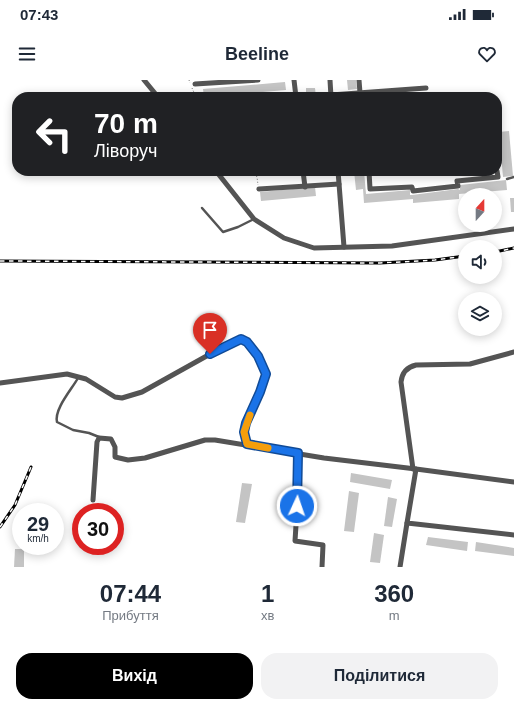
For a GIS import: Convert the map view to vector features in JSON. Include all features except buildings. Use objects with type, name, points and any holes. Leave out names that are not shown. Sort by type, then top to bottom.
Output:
[{"type":"street","points":[[144,80],[154,92]]},
{"type":"street","points":[[195,84],[258,80]]},
{"type":"street","points":[[294,80],[295,92]]},
{"type":"street","points":[[330,80],[331,92]]},
{"type":"street","points":[[359,80],[360,92]]},
{"type":"street","points":[[373,92],[426,88]]},
{"type":"street","points":[[220,176],[254,219],[284,238],[314,248],[392,246],[514,229]]},
{"type":"street","points":[[304,176],[305,186]]},
{"type":"street","points":[[338,176],[344,248]]},
{"type":"street","points":[[369,176],[370,189],[412,187],[413,192],[458,186],[457,181],[498,176]]},
{"type":"street","points":[[259,189],[339,184]]},
{"type":"street","points":[[0,383],[67,374],[86,379],[116,397],[122,398],[142,392],[221,348],[241,339],[244,340],[258,356],[266,374],[260,392],[246,423],[244,432],[247,444]]},
{"type":"street","points":[[400,567],[415,469],[401,382],[403,374],[411,366],[416,365],[470,364],[514,352]]},
{"type":"street","points":[[93,500],[97,442],[99,438],[111,440],[115,447],[115,457],[128,460],[145,458],[205,440],[215,440],[247,444],[324,458],[514,482]]},
{"type":"street","points":[[298,453],[298,494],[295,541],[323,545],[322,567]]},
{"type":"street","points":[[407,524],[514,535]]},
{"type":"lane","points":[[507,179],[514,177]]},
{"type":"lane","points":[[202,208],[223,232],[254,219]]},
{"type":"lane","points":[[78,377],[59,410],[56,418],[57,422],[74,430],[89,433],[99,438]]},
{"type":"path","points":[[256,176],[259,189]]},
{"type":"railway","points":[[502,251],[514,248]]},
{"type":"railway","points":[[0,261],[380,263],[435,260],[458,257]]},
{"type":"railway","points":[[0,527],[15,505],[31,467]]},
{"type":"slow traffic","points":[[250,415],[244,432],[247,444],[268,448]]},
{"type":"route","points":[[210,354],[241,339],[247,342],[258,356],[266,374],[260,392],[246,423],[244,432],[245,438],[247,444],[298,453],[297,506]]}]
